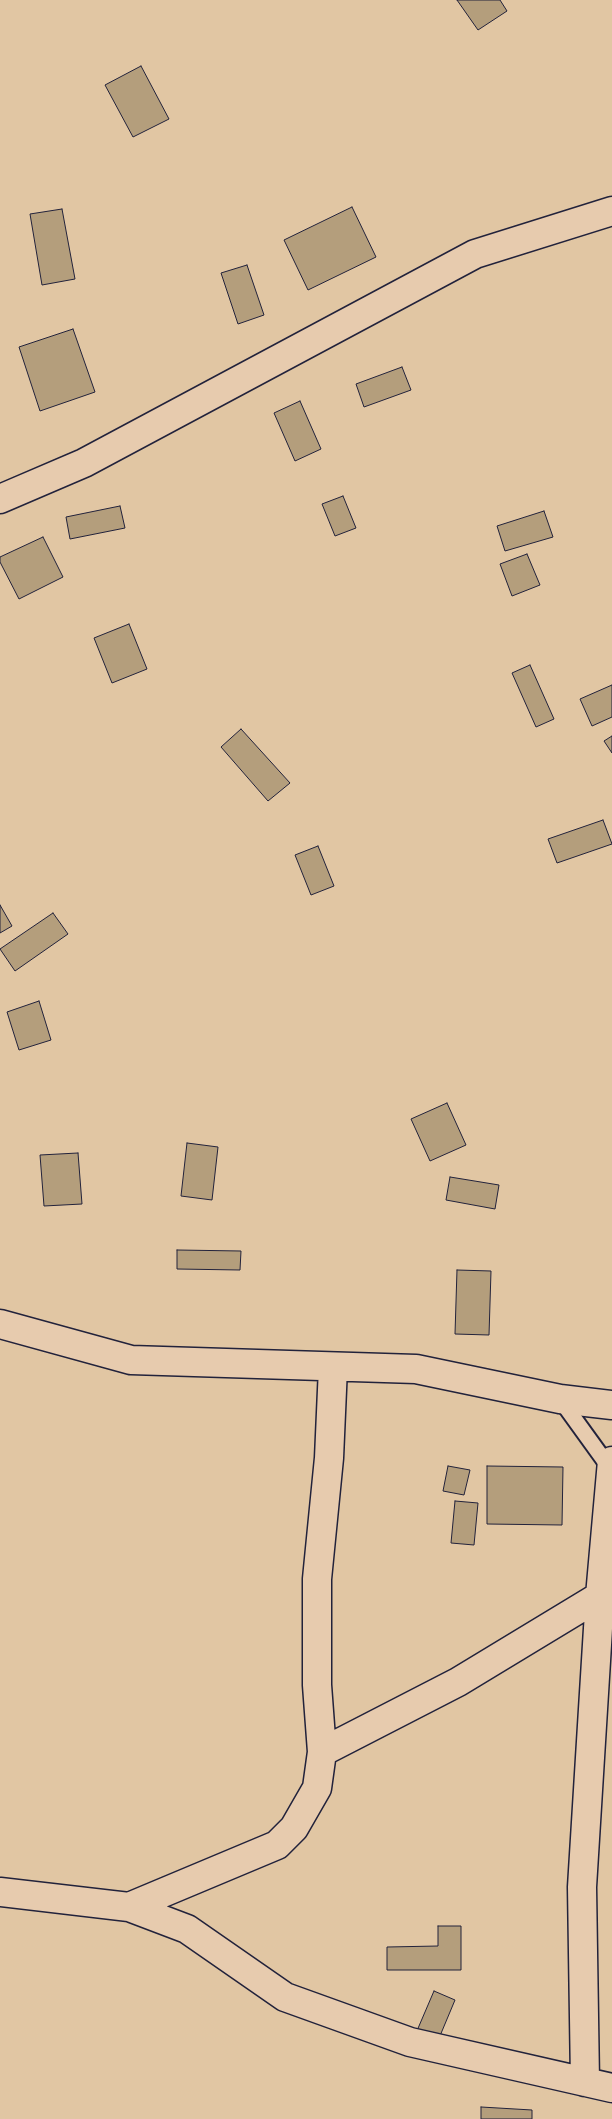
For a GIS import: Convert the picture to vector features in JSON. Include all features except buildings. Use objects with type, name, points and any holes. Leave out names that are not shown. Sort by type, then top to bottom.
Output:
[{"type":"street","points":[[0,499],[84,463],[474,254],[612,211]]},
{"type":"street","points":[[0,1324],[131,1360],[416,1369],[560,1399],[612,1405]]},
{"type":"street","points":[[129,1907],[277,1845],[294,1828],[317,1788],[322,1752],[317,1685],[316,1580],[329,1458],[333,1367]]},
{"type":"street","points":[[585,2082],[582,1887],[600,1596],[612,1467]]},
{"type":"street","points":[[322,1752],[458,1682],[600,1596]]},
{"type":"street","points":[[0,1892],[129,1907],[188,1929],[285,1997],[410,2042],[612,2088]]},
{"type":"lane","points":[[560,1399],[612,1467]]}]
